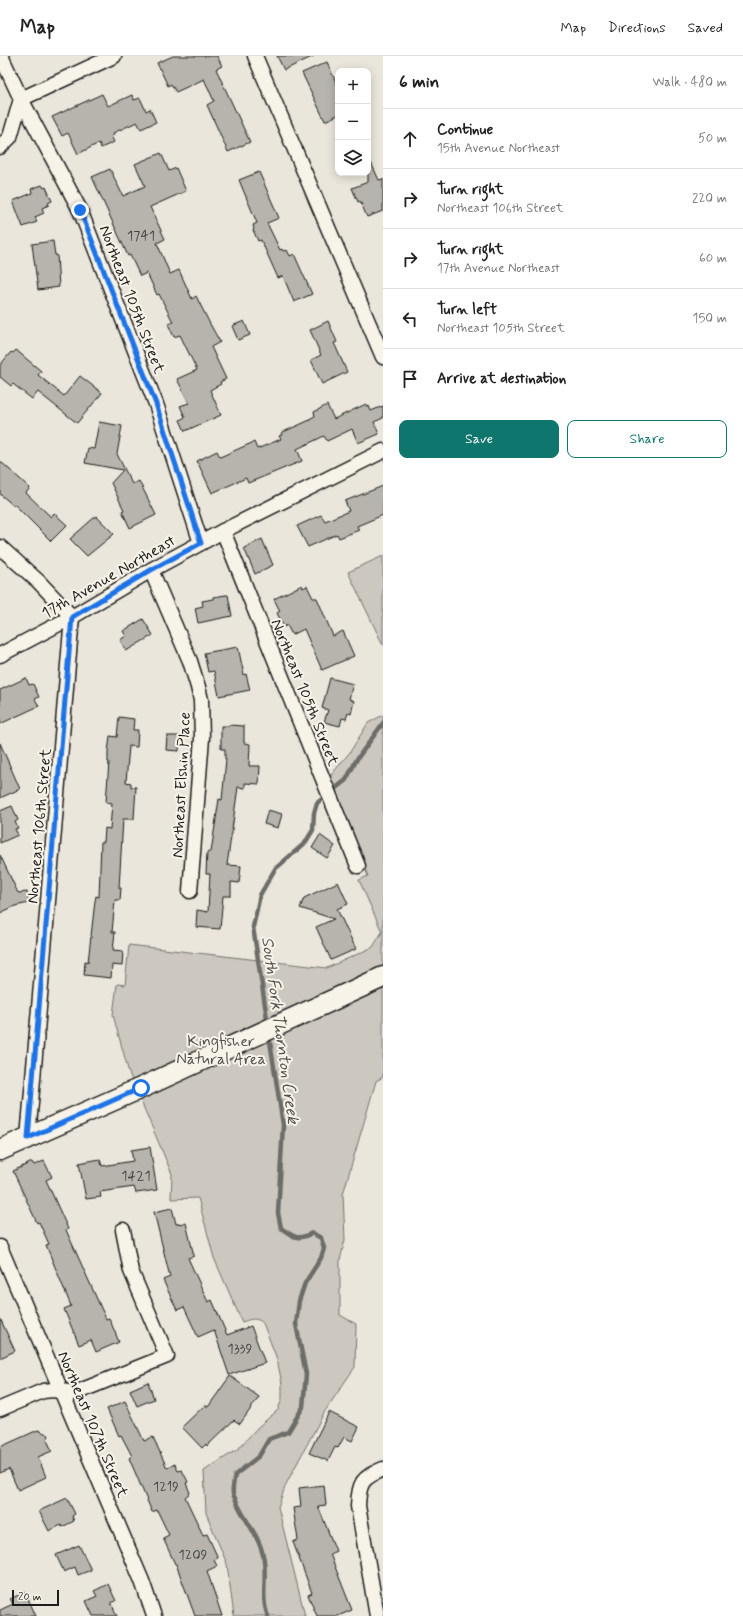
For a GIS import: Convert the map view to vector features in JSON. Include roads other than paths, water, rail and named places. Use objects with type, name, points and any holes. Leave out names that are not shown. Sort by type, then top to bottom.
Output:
[{"type":"street","name":"Northeast 105th Street","points":[[1,56],[21,99],[80,210],[156,404],[201,543]]},
{"type":"street","points":[[0,147],[10,137],[21,99],[114,56]]},
{"type":"street","points":[[255,56],[383,357]]},
{"type":"street","name":"17th Avenue Northeast","points":[[0,655],[72,617],[151,570],[223,531],[383,451]]},
{"type":"street","name":"Northeast 105th Street","points":[[223,531],[358,866]]},
{"type":"street","points":[[0,547],[38,582],[72,617]]},
{"type":"street","name":"Northeast Elshin Place","points":[[151,570],[190,661],[201,700],[202,738],[190,892]]},
{"type":"street","name":"Northeast 106th Street","points":[[28,1138],[72,617]]},
{"type":"street","points":[[0,1150],[141,1088],[383,977]]},
{"type":"street","points":[[0,1409],[42,1391],[52,1390],[75,1393],[167,1356],[131,1271],[123,1230]]},
{"type":"street","name":"Northeast 107th Street","points":[[0,1246],[142,1581],[154,1616]]},
{"type":"street","points":[[377,1616],[358,1506],[358,1492],[362,1482],[369,1475],[383,1469]]},
{"type":"waterway","name":"South Fork Thornton Creek","points":[[268,1025],[253,927],[260,895],[275,869],[305,843],[313,830],[314,813],[317,803],[346,780],[357,759],[383,723]]},
{"type":"waterway","name":"South Fork Thornton Creek","points":[[268,1616],[264,1594],[265,1570],[263,1555],[259,1542],[233,1495],[233,1484],[235,1475],[259,1456],[269,1439],[288,1432],[303,1407],[306,1374],[296,1324],[299,1301],[305,1283],[321,1258],[324,1248],[321,1238],[312,1233],[303,1237],[296,1237],[281,1228],[278,1213],[283,1125],[269,1035]]},
{"type":"park label","name":"Kingfisher Natural Area","points":[[221,1049]]}]
